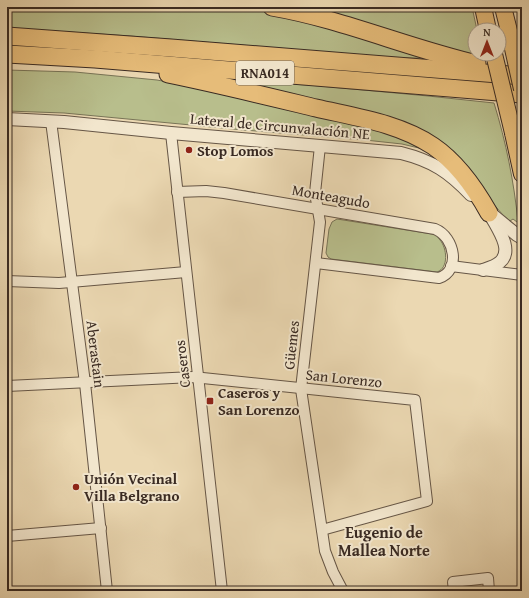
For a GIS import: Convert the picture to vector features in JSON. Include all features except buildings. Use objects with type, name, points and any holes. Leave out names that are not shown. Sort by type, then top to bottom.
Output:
[{"type":"highway","points":[[272,7],[329,21],[432,53],[522,75]]},
{"type":"highway","points":[[483,7],[486,22]]},
{"type":"highway","points":[[503,7],[522,89]]},
{"type":"highway","name":"RNA014","points":[[7,36],[522,75]]},
{"type":"highway","points":[[511,40],[522,68]]},
{"type":"highway","name":"RNA014","points":[[7,54],[522,94]]},
{"type":"highway","points":[[7,60],[56,57]]},
{"type":"highway","points":[[95,60],[257,94],[378,122],[400,129],[433,146],[447,157],[470,181],[489,213]]},
{"type":"highway","points":[[496,62],[522,174]]},
{"type":"highway","points":[[457,88],[522,98]]},
{"type":"street","name":"Lateral de Circunvalación NE","points":[[7,119],[51,121],[171,134],[402,153],[438,166],[448,173],[489,213],[522,238]]},
{"type":"street","name":"Aberastain","points":[[51,121],[85,383],[107,591]]},
{"type":"street","name":"Caseros","points":[[171,134],[222,591]]},
{"type":"street","name":"Güemes","points":[[320,146],[315,193],[320,222],[302,388],[327,558],[343,591]]},
{"type":"street","name":"Monteagudo","points":[[177,192],[217,192],[435,229],[444,234],[451,244],[451,266]]},
{"type":"street","points":[[483,270],[500,262],[506,252],[504,241],[489,213]]},
{"type":"street","points":[[316,263],[439,278],[446,274],[451,266],[522,275]]},
{"type":"street","points":[[7,281],[59,283],[186,272]]},
{"type":"street","name":"San Lorenzo","points":[[7,386],[199,377],[415,400],[427,501],[322,530]]},
{"type":"street","points":[[7,536],[101,528]]},
{"type":"street","points":[[453,587],[488,578],[489,591]]},
{"type":"green space","points":[[7,7],[250,7],[281,13],[429,58],[399,58],[130,36],[7,28]]},
{"type":"green space","points":[[290,7],[382,7],[411,9],[422,7],[472,7],[475,22],[467,22],[467,55]]},
{"type":"green space","points":[[7,70],[75,72],[157,80],[194,87],[393,133],[423,149],[402,144],[365,140],[64,113],[7,111]]},
{"type":"green space","points":[[228,81],[309,85],[494,103],[509,162],[518,222],[513,219],[510,221],[503,215],[447,151]]},
{"type":"green space","points":[[337,219],[433,234],[439,239],[444,248],[446,258],[444,266],[437,272],[331,259],[326,253],[329,229],[332,222]]},
{"type":"place","name":"Stop Lomos","points":[[189,150]]},
{"type":"place","name":"Caseros y San Lorenzo","points":[[210,401]]},
{"type":"place","name":"Unión Vecinal Villa Belgrano","points":[[76,487]]},
{"type":"district","name":"Eugenio de Mallea Norte","points":[[384,541]]}]
